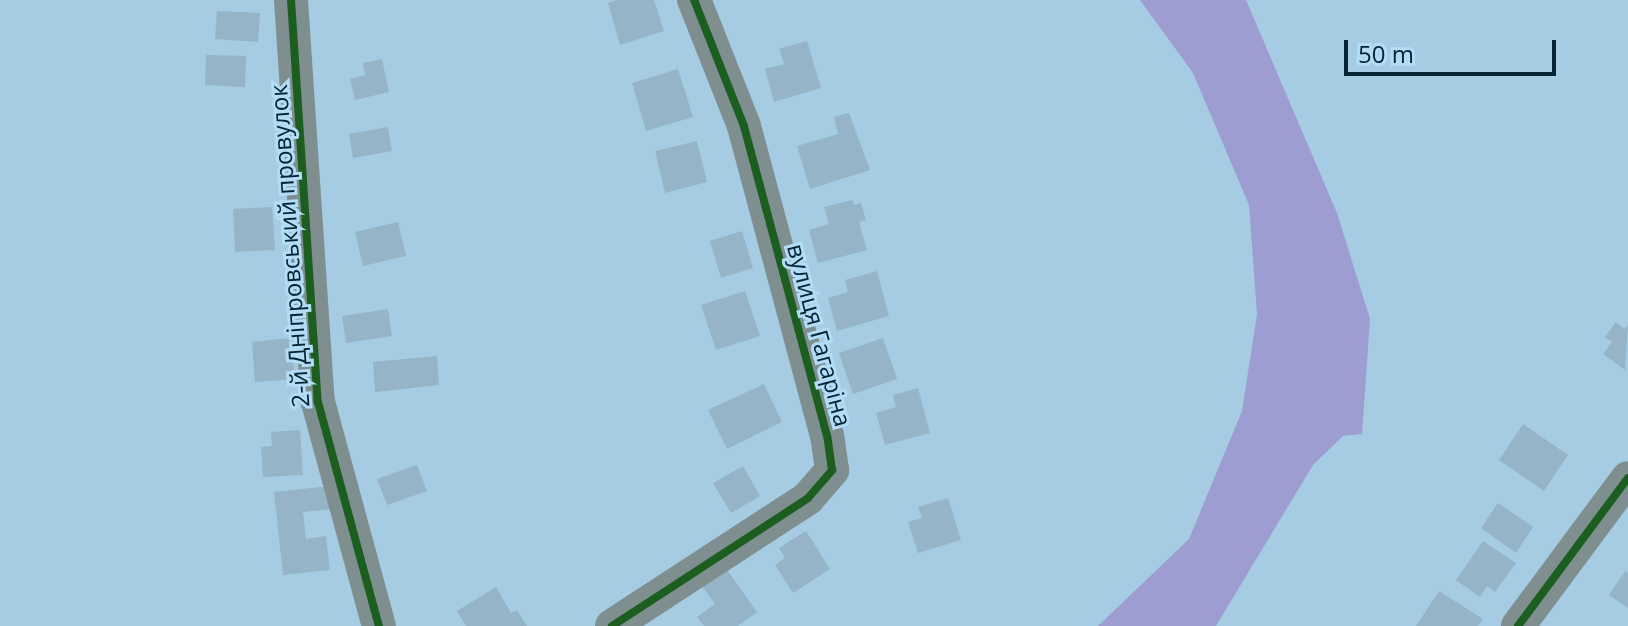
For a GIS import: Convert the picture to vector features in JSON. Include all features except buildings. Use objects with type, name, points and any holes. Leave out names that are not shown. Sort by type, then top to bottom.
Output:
[{"type":"street","name":"2-й Дніпровський провулок","points":[[291,0],[318,402],[379,626]]},
{"type":"street","name":"вулиця Гагаріна","points":[[612,626],[808,498],[832,470],[827,436],[744,126],[694,0]]},
{"type":"street","points":[[1518,626],[1628,478]]},
{"type":"water","points":[[1140,0],[1246,0],[1337,213],[1370,319],[1362,434],[1343,436],[1313,465],[1216,626],[1098,626],[1189,539],[1242,411],[1257,314],[1249,205],[1193,73]]},
{"type":"cycle path","points":[[291,0],[318,402],[379,626]]},
{"type":"cycle path","points":[[612,626],[808,498],[832,470],[827,436],[744,126],[694,0]]},
{"type":"cycle path","points":[[1518,626],[1628,478]]}]
